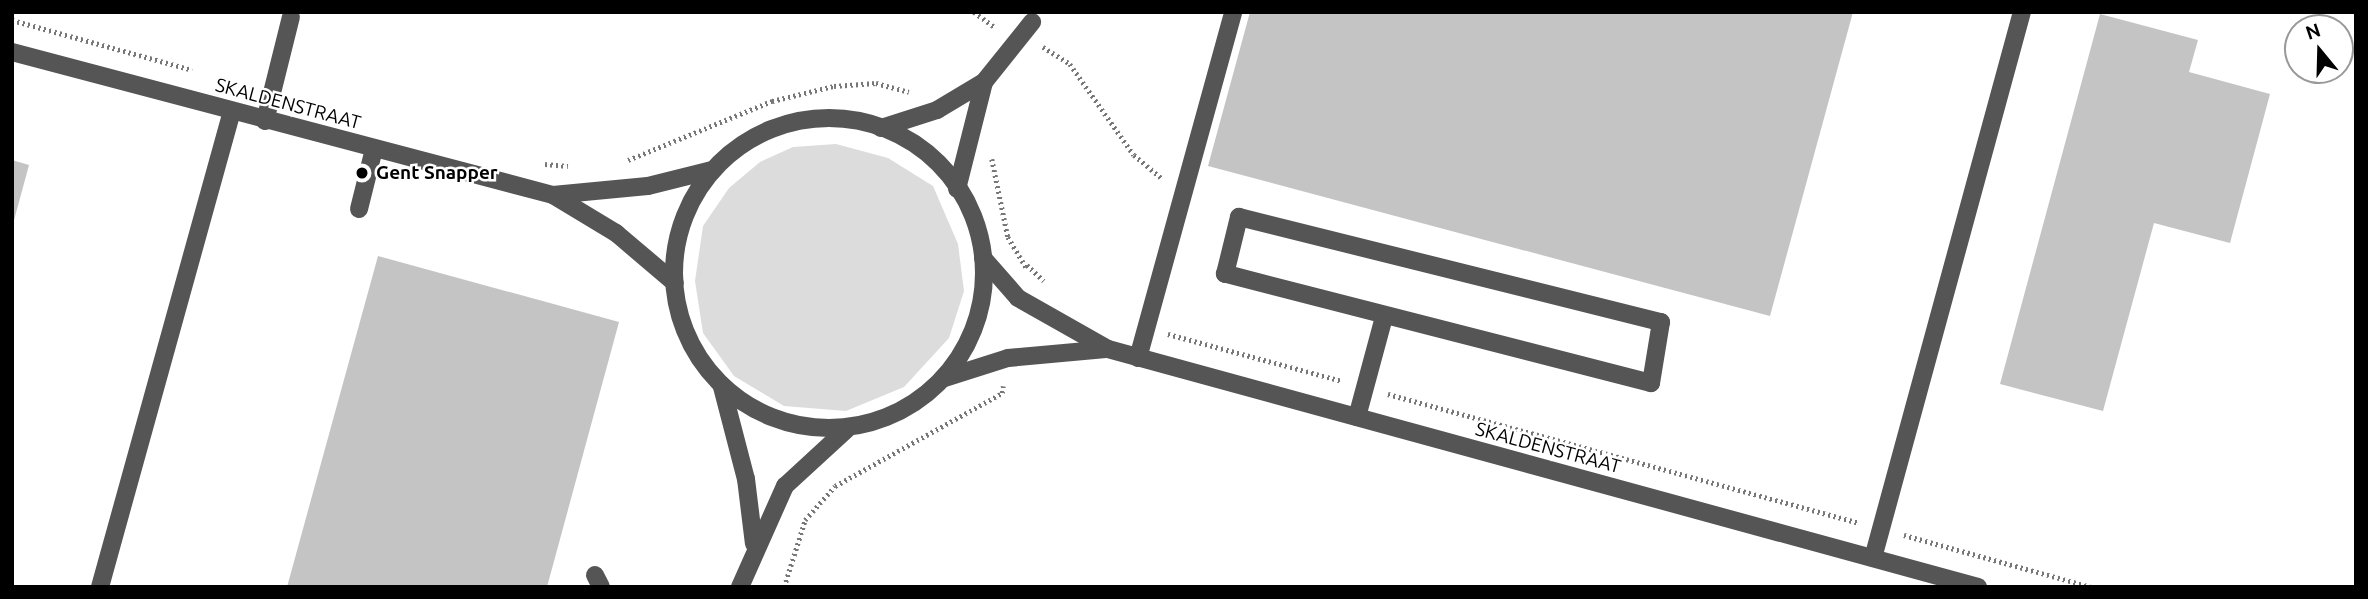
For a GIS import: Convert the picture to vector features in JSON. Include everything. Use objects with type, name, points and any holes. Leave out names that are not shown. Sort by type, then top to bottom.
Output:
[{"type":"street","points":[[1138,358],[1233,12]]},
{"type":"street","points":[[1873,558],[2022,12]]},
{"type":"street","points":[[265,121],[291,17]]},
{"type":"street","points":[[881,128],[937,110],[984,82],[1027,28]]},
{"type":"street","name":"SKALDENSTRAAT","points":[[12,52],[553,195],[616,233],[675,283]]},
{"type":"street","points":[[957,189],[984,82]]},
{"type":"street","points":[[100,587],[232,112]]},
{"type":"street","name":"SKALDENSTRAAT","points":[[945,378],[975,329],[985,290],[983,258],[972,210],[936,159],[881,128],[851,119],[803,120],[752,137],[712,170],[693,195],[674,252],[677,312],[702,366],[742,404],[791,426],[846,429],[895,415],[945,378],[1008,358],[1108,349]]},
{"type":"street","points":[[359,209],[374,149]]},
{"type":"street","name":"SKALDENSTRAAT","points":[[553,195],[648,186],[712,170]]},
{"type":"street","points":[[1239,217],[1661,322],[1651,383],[1384,317],[1225,274],[1239,217]]},
{"type":"street","name":"SKALDENSTRAAT","points":[[983,258],[1018,298],[1108,349],[1978,587]]},
{"type":"street","points":[[1357,417],[1384,317]]},
{"type":"street","points":[[721,384],[746,479],[754,544]]},
{"type":"street","points":[[740,587],[754,544],[785,486],[846,429]]},
{"type":"path","points":[[1027,28],[1070,64],[1134,155],[1183,195]]},
{"type":"path","points":[[1026,264],[1054,290]]},
{"type":"path","points":[[1146,328],[2091,587]]},
{"type":"shaded area","points":[[836,144],[888,158],[933,186],[958,244],[964,291],[949,338],[904,387],[846,411],[784,406],[734,376],[703,333],[695,281],[703,226],[729,188],[760,162],[793,147]]},
{"type":"building","points":[[1250,12],[1853,12],[1770,316],[1208,166]]},
{"type":"building","points":[[2100,14],[2198,40],[2189,72],[2270,94],[2230,243],[2154,223],[2103,411],[2000,384]]},
{"type":"building","points":[[12,160],[29,165],[13,224],[12,224]]},
{"type":"building","points":[[378,256],[619,322],[547,587],[287,587]]},
{"type":"place","name":"Gent Snapper","points":[[362,173]]}]
